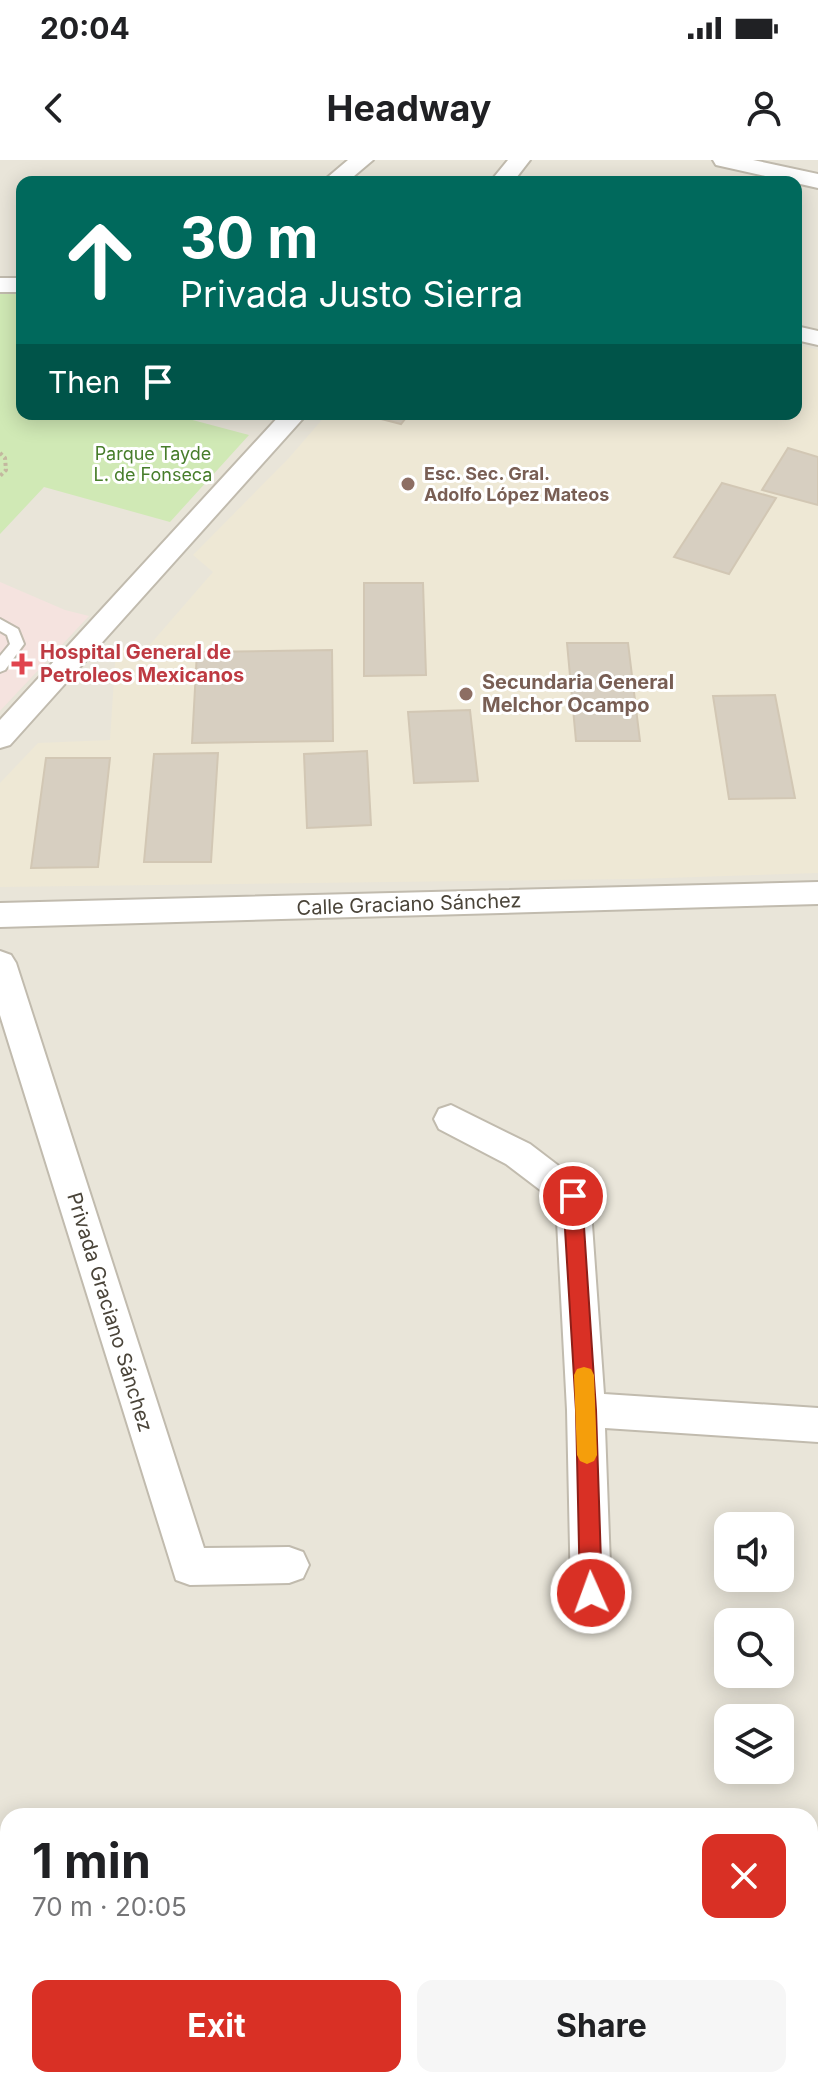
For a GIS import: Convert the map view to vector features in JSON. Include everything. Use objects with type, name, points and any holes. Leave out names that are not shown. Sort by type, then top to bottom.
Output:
[{"type":"street","points":[[341,176],[362,160]]},
{"type":"street","points":[[506,176],[519,160]]},
{"type":"street","points":[[724,160],[796,176]]},
{"type":"street","points":[[802,160],[818,164]]},
{"type":"street","points":[[0,738],[290,420]]},
{"type":"street","name":"Calle Graciano Sánchez","points":[[0,915],[818,893]]},
{"type":"street","name":"Privada Graciano Sánchez","points":[[0,963],[190,1567],[289,1565]]},
{"type":"street","points":[[451,1119],[518,1154],[573,1196],[586,1410],[591,1593]]},
{"type":"street","points":[[586,1410],[818,1425]]},
{"type":"lane","points":[[0,624],[13,632],[17,644],[0,667]]},
{"type":"path","points":[[0,453],[5,458],[6,470],[0,476]]},
{"type":"shaded area","points":[[0,160],[818,160],[818,1808],[0,1808]]},
{"type":"shaded area","name":"Secundaria General Melchor Ocampo","points":[[802,346],[818,350],[818,873],[636,879],[0,887],[0,783],[38,743],[110,740],[116,648],[147,648],[213,572],[193,555],[288,459],[322,420],[802,420]]},
{"type":"shaded area","name":"Hospital General de Petroleos Mexicanos","points":[[0,582],[65,610],[89,616],[0,711]]},
{"type":"green space","name":"Parque Tayde L. de Fonseca","points":[[0,291],[16,292],[16,420],[193,420],[249,435],[170,522],[44,487],[0,534]]},
{"type":"building","points":[[788,448],[818,457],[818,505],[762,490]]},
{"type":"building","points":[[722,483],[776,498],[729,574],[674,557]]},
{"type":"building","points":[[364,583],[423,583],[426,675],[364,676]]},
{"type":"building","points":[[567,643],[628,643],[640,741],[576,741]]},
{"type":"building","points":[[332,650],[333,741],[192,743],[197,652]]},
{"type":"building","points":[[775,695],[795,798],[729,799],[713,696]]},
{"type":"building","points":[[470,710],[478,781],[414,783],[408,712]]},
{"type":"building","points":[[367,751],[371,825],[307,828],[304,754]]},
{"type":"building","points":[[218,753],[211,862],[144,862],[154,754]]},
{"type":"building","points":[[46,758],[110,758],[98,867],[31,868]]},
{"type":"slow traffic","points":[[584,1375],[587,1455]]},
{"type":"place","name":"Esc. Sec. Gral. Adolfo López Mateos","points":[[408,484]]},
{"type":"place","name":"Hospital General de Petroleos Mexicanos","points":[[22,664]]},
{"type":"place","name":"Secundaria General Melchor Ocampo","points":[[466,694]]},
{"type":"route","points":[[573,1196],[586,1410],[591,1593]]}]
